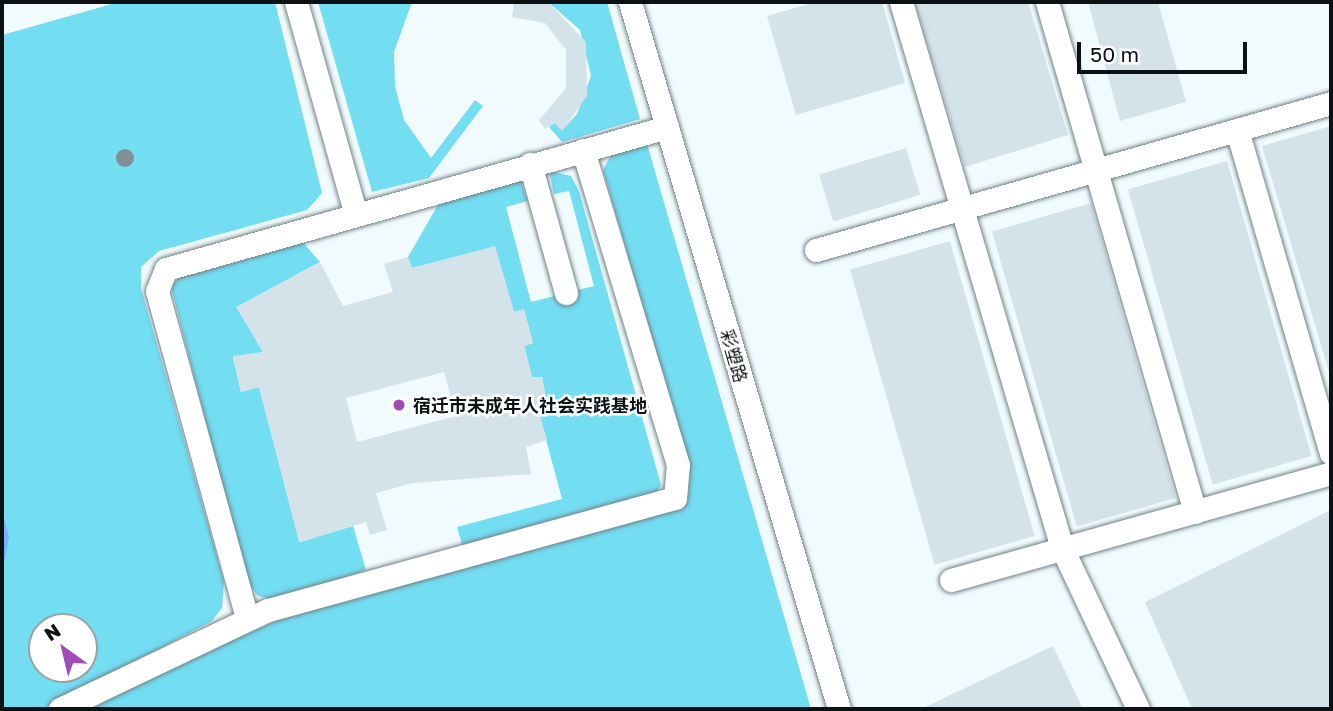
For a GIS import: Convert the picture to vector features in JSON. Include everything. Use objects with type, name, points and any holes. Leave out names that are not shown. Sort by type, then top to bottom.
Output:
[{"type":"street","points":[[296,2],[355,212]]},
{"type":"street","name":"彩塑路","points":[[630,2],[839,709]]},
{"type":"street","points":[[901,2],[964,208],[1062,548],[1138,709]]},
{"type":"street","points":[[1047,2],[1195,512]]},
{"type":"street","points":[[816,250],[1331,103]]},
{"type":"street","points":[[247,618],[159,279],[189,258],[667,127]]},
{"type":"street","points":[[1237,130],[1331,453]]},
{"type":"street","points":[[60,709],[247,618],[674,498],[678,465],[583,150]]},
{"type":"street","points":[[530,164],[566,293]]},
{"type":"street","points":[[951,580],[1331,473]]},
{"type":"shaded area","points":[[119,2],[275,2],[322,193],[307,210],[159,251],[141,267],[141,288],[224,581],[222,608],[212,621],[98,681],[98,613],[28,613],[28,683],[94,683],[45,709],[2,709],[2,35]]},
{"type":"shaded area","points":[[318,2],[412,2],[394,52],[395,86],[404,120],[431,158],[475,100],[483,106],[429,178],[372,192]]},
{"type":"shaded area","points":[[548,2],[607,2],[640,119],[562,142],[549,127],[555,123],[562,130],[577,114],[591,76],[580,30]]},
{"type":"shaded area","points":[[647,144],[811,709],[91,709],[170,666],[281,619],[680,506],[688,495],[690,469],[603,170],[612,153]]},
{"type":"shaded area","points":[[549,171],[571,176],[579,191],[661,485],[657,492],[463,548],[457,527],[562,499],[537,406],[547,404],[542,377],[532,377],[524,346],[533,343],[524,310],[514,312],[495,247],[412,268],[408,257],[439,203],[520,179],[528,201],[506,207],[531,302],[594,286],[569,191],[554,194]]},
{"type":"shaded area","points":[[301,240],[320,262],[237,307],[263,352],[233,357],[241,392],[259,387],[300,542],[353,526],[366,570],[276,600],[258,596],[247,581],[171,287],[179,277]]},
{"type":"shaded area","points":[[2,511],[9,537],[2,573]]},
{"type":"building","points":[[514,2],[548,2],[586,42],[587,96],[562,131],[555,123],[545,129],[539,120],[566,88],[566,50],[545,23],[512,17]]},
{"type":"building","points":[[816,2],[882,2],[905,83],[796,115],[767,16]]},
{"type":"building","points":[[915,2],[1028,2],[1068,135],[965,167]]},
{"type":"building","points":[[1088,2],[1158,2],[1186,102],[1120,121]]},
{"type":"building","points":[[1331,126],[1331,379],[1262,146]]},
{"type":"building","points":[[906,148],[920,195],[833,221],[819,175]]},
{"type":"building","points":[[1227,161],[1312,456],[1213,484],[1128,189]]},
{"type":"building","points":[[1091,203],[1176,498],[1077,526],[992,231]]},
{"type":"building","points":[[950,241],[1035,536],[935,565],[850,270]]},
{"type":"building","points":[[495,246],[514,312],[524,309],[533,343],[524,346],[532,377],[542,377],[547,404],[537,406],[547,440],[526,447],[531,474],[413,483],[376,493],[387,530],[370,535],[366,522],[299,542],[259,387],[241,392],[233,356],[263,352],[236,307],[320,262],[343,306],[393,292],[384,264],[408,257],[412,268]],"holes":[[[444,372],[456,416],[357,442],[346,398]]]},
{"type":"building","points":[[1331,510],[1331,709],[1192,709],[1145,602]]},
{"type":"building","points":[[1053,646],[1083,709],[921,709]]},
{"type":"place","name":"宿迁市未成年人社会实践基地","points":[[399,405]]}]
